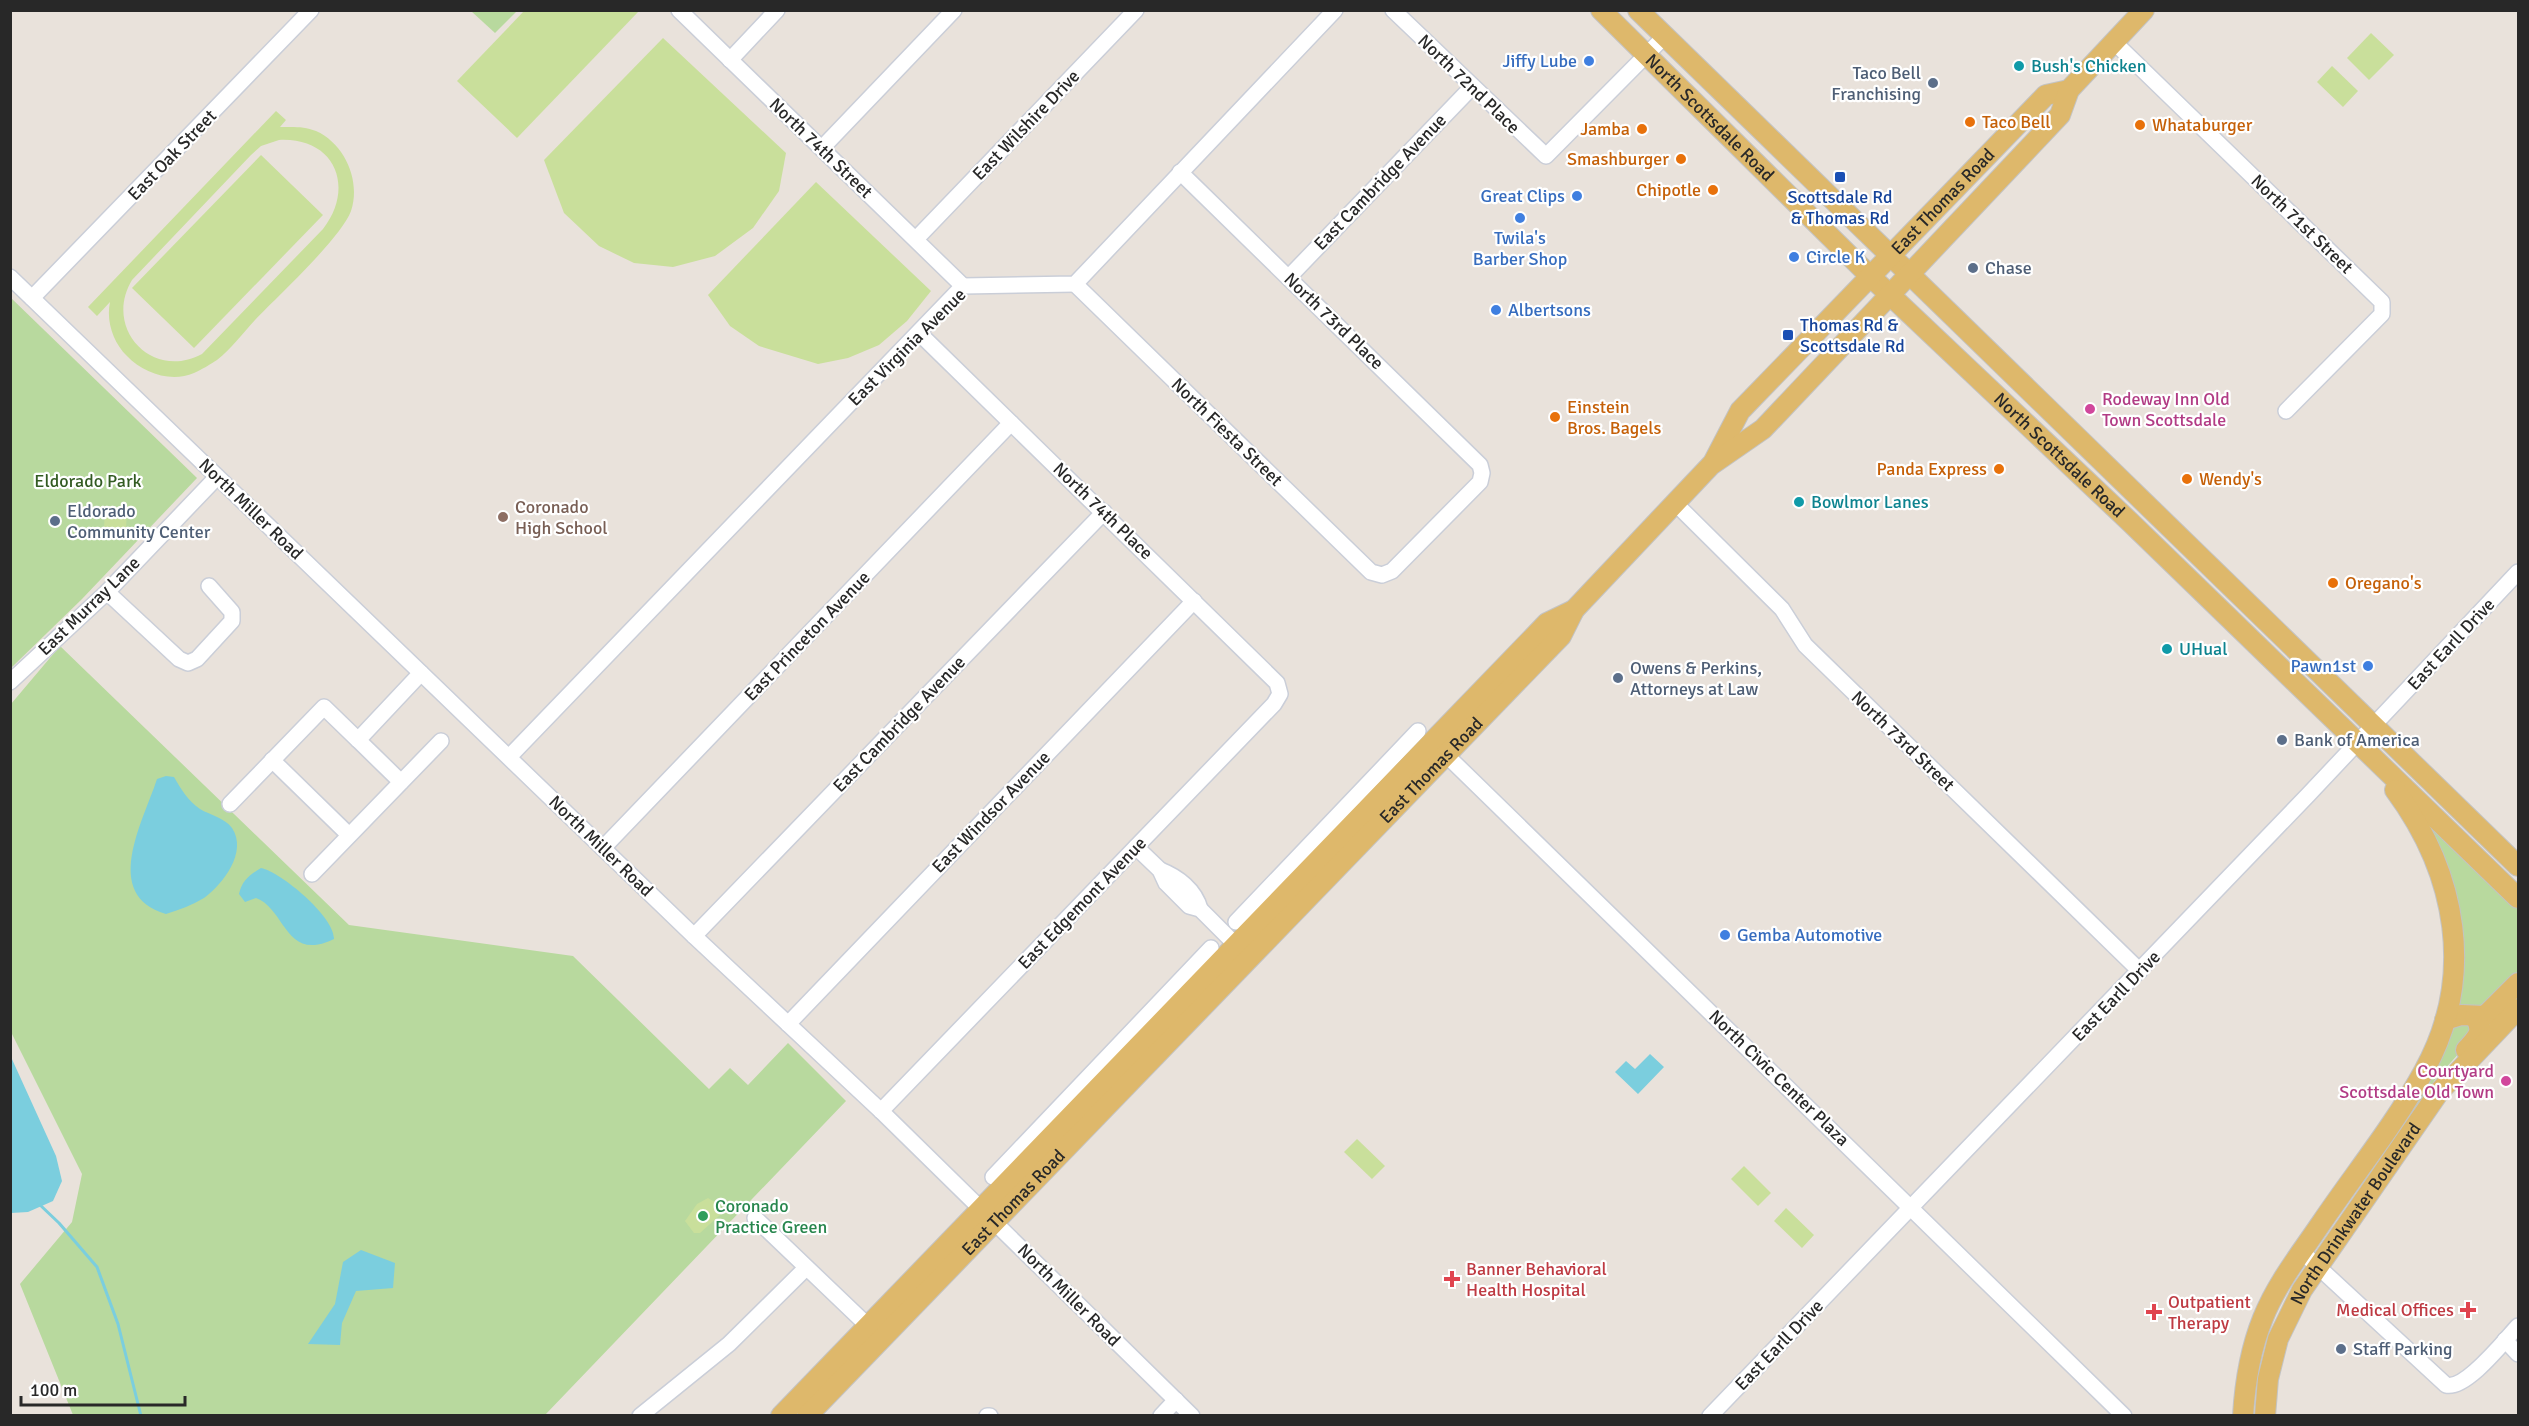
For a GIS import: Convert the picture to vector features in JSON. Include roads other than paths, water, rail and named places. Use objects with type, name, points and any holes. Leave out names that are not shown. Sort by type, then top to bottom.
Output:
[{"type":"main road","name":"North Scottsdale Road","points":[[1601,10],[1870,276],[2135,527],[2518,898]]},
{"type":"main road","name":"North Scottsdale Road","points":[[1638,10],[1892,254],[2373,727],[2518,866]]},
{"type":"main road","name":"East Thomas Road","points":[[1269,912],[1547,623],[1574,610],[1712,465],[1763,429],[2060,115],[2069,90],[2114,42],[2138,12]]},
{"type":"main road","points":[[1692,101],[1711,81]]},
{"type":"main road","name":"East Thomas Road","points":[[1712,465],[1740,411],[2046,95],[2069,90]]},
{"type":"main road","name":"East Thomas Road","points":[[781,1416],[867,1326],[989,1216],[1049,1128],[1206,977],[1242,951],[1269,912],[1368,797],[1432,742]]},
{"type":"main road","name":"North Drinkwater Boulevard","points":[[2243,1416],[2246,1375],[2256,1337],[2271,1302],[2301,1251],[2419,1080],[2433,1053],[2445,1020],[2452,981],[2454,942],[2444,884],[2431,847],[2417,822],[2372,759]]},
{"type":"main road","name":"East Thomas Road","points":[[807,1416],[1206,977]]},
{"type":"main road","points":[[2445,1020],[2461,1015],[2475,1017],[2488,1014],[2518,983]]},
{"type":"main road","name":"North Drinkwater Boulevard","points":[[2265,1416],[2268,1380],[2278,1340],[2293,1307],[2318,1266],[2433,1100],[2518,1009]]},
{"type":"main road","points":[[2433,1100],[2452,1064],[2479,1036],[2480,1027],[2475,1017]]},
{"type":"street","name":"North 74th Street","points":[[679,10],[963,286]]},
{"type":"street","points":[[730,60],[777,10]]},
{"type":"street","points":[[822,148],[954,10]]},
{"type":"street","name":"East Wilshire Drive","points":[[916,239],[1136,10]]},
{"type":"street","points":[[1074,284],[1335,10]]},
{"type":"street","name":"North 72nd Place","points":[[1393,10],[1471,88],[1546,156],[1647,55]]},
{"type":"street","name":"East Oak Street","points":[[32,297],[307,12]]},
{"type":"street","points":[[1647,55],[1665,36]]},
{"type":"street","name":"North 71st Street","points":[[2114,42],[2382,303],[2382,314],[2286,411]]},
{"type":"street","name":"East Cambridge Avenue","points":[[1289,277],[1471,88]]},
{"type":"street","name":"North 73rd Place","points":[[1180,172],[1480,465],[1482,473],[1480,482],[1392,571],[1382,575]]},
{"type":"street","name":"North Miller Road","points":[[10,277],[694,936],[881,1111],[1192,1416]]},
{"type":"street","name":"East Virginia Avenue","points":[[509,757],[963,286],[1074,284]]},
{"type":"street","name":"North Fiesta Street","points":[[1074,284],[1371,572],[1382,575]]},
{"type":"street","name":"North 74th Place","points":[[919,333],[1277,683],[1281,694]]},
{"type":"street","name":"East Princeton Avenue","points":[[603,848],[1011,423]]},
{"type":"street","name":"East Murray Lane","points":[[10,682],[107,592],[217,477]]},
{"type":"street","name":"North 73rd Street","points":[[1675,503],[1782,609],[1805,645],[2140,970]]},
{"type":"street","name":"East Cambridge Avenue","points":[[694,936],[1104,512]]},
{"type":"street","name":"East Earll Drive","points":[[1710,1416],[1913,1208],[2357,744],[2518,572]]},
{"type":"street","points":[[107,592],[179,660],[188,663],[197,659],[232,621],[232,612],[209,586]]},
{"type":"street","name":"East Windsor Avenue","points":[[788,1024],[1194,601]]},
{"type":"street","points":[[358,740],[421,673]]},
{"type":"street","name":"East Edgemont Avenue","points":[[881,1111],[1136,848],[1281,694]]},
{"type":"street","points":[[230,804],[324,707],[401,782]]},
{"type":"street","points":[[312,874],[441,741]]},
{"type":"street","name":"North Civic Center Plaza","points":[[1432,742],[2124,1416]]},
{"type":"street","points":[[272,760],[349,835]]},
{"type":"street","points":[[1136,848],[1160,870],[1166,883],[1189,906],[1200,909],[1242,951]]},
{"type":"street","name":"East Thomas Road","points":[[1236,922],[1269,912]]},
{"type":"street","name":"East Thomas Road","points":[[1206,977],[1211,948]]},
{"type":"street","name":"East Thomas Road","points":[[993,1177],[1049,1128]]},
{"type":"street","points":[[755,1218],[867,1326]]},
{"type":"street","points":[[2301,1251],[2438,1381],[2451,1387],[2467,1380],[2518,1326]]},
{"type":"street","points":[[640,1416],[729,1344],[806,1268]]},
{"type":"street","points":[[2505,1340],[2518,1354]]},
{"type":"street","points":[[1161,1416],[1176,1400]]},
{"type":"water","points":[[166,776],[174,777],[196,806],[221,819],[232,828],[237,847],[231,867],[219,885],[195,903],[166,914],[146,905],[135,891],[131,874],[132,856],[143,816],[157,779]]},
{"type":"water","points":[[261,868],[293,886],[317,908],[326,919],[334,939],[318,945],[305,944],[288,932],[266,904],[256,898],[245,902],[239,894],[242,885]]},
{"type":"water","points":[[1650,1054],[1664,1067],[1638,1094],[1615,1072],[1626,1061],[1635,1069]]},
{"type":"water","points":[[11,1057],[56,1156],[62,1181],[53,1201],[28,1212],[11,1213]]},
{"type":"water","points":[[361,1250],[395,1263],[393,1288],[356,1291],[342,1323],[340,1345],[308,1344],[335,1304],[343,1262]]},
{"type":"waterway","points":[[39,1204],[59,1223],[97,1267],[118,1324],[141,1416]]},
{"type":"place","name":"Jiffy Lube","points":[[1589,61]]},
{"type":"place","name":"Bush's Chicken","points":[[2019,66]]},
{"type":"place","name":"Taco Bell Franchising","points":[[1933,83]]},
{"type":"place","name":"Taco Bell","points":[[1970,122]]},
{"type":"place","name":"Whataburger","points":[[2140,125]]},
{"type":"place","name":"Jamba","points":[[1642,129]]},
{"type":"place","name":"Smashburger","points":[[1681,159]]},
{"type":"place","name":"Scottsdale Rd & Thomas Rd","points":[[1840,177]]},
{"type":"place","name":"Chipotle","points":[[1713,190]]},
{"type":"place","name":"Great Clips","points":[[1577,196]]},
{"type":"place","name":"Twila's Barber Shop","points":[[1520,218]]},
{"type":"place","name":"Circle K","points":[[1794,257]]},
{"type":"place","name":"Chase","points":[[1973,268]]},
{"type":"place","name":"Albertsons","points":[[1496,310]]},
{"type":"place","name":"Thomas Rd & Scottsdale Rd","points":[[1788,335]]},
{"type":"place","name":"Rodeway Inn Old Town Scottsdale","points":[[2090,409]]},
{"type":"place","name":"Einstein Bros. Bagels","points":[[1555,417]]},
{"type":"place","name":"Panda Express","points":[[1999,469]]},
{"type":"place","name":"Wendy's","points":[[2187,479]]},
{"type":"place","name":"Bowlmor Lanes","points":[[1799,502]]},
{"type":"place","name":"Coronado High School","points":[[503,517]]},
{"type":"place","name":"Eldorado Community Center","points":[[55,521]]},
{"type":"place","name":"Oregano's","points":[[2333,583]]},
{"type":"place","name":"UHual","points":[[2167,649]]},
{"type":"place","name":"Pawn1st","points":[[2368,666]]},
{"type":"place","name":"Owens & Perkins, Attorneys at Law","points":[[1618,678]]},
{"type":"place","name":"Bank of America","points":[[2282,740]]},
{"type":"place","name":"Gemba Automotive","points":[[1725,935]]},
{"type":"place","name":"Courtyard Scottsdale Old Town","points":[[2506,1081]]},
{"type":"place","name":"Coronado Practice Green","points":[[703,1216]]},
{"type":"place","name":"Banner Behavioral Health Hospital","points":[[1452,1279]]},
{"type":"place","name":"Medical Offices","points":[[2468,1310]]},
{"type":"place","name":"Outpatient Therapy","points":[[2154,1312]]},
{"type":"place","name":"Staff Parking","points":[[2341,1349]]},
{"type":"park label","name":"Eldorado Park","points":[[88,481]]}]
